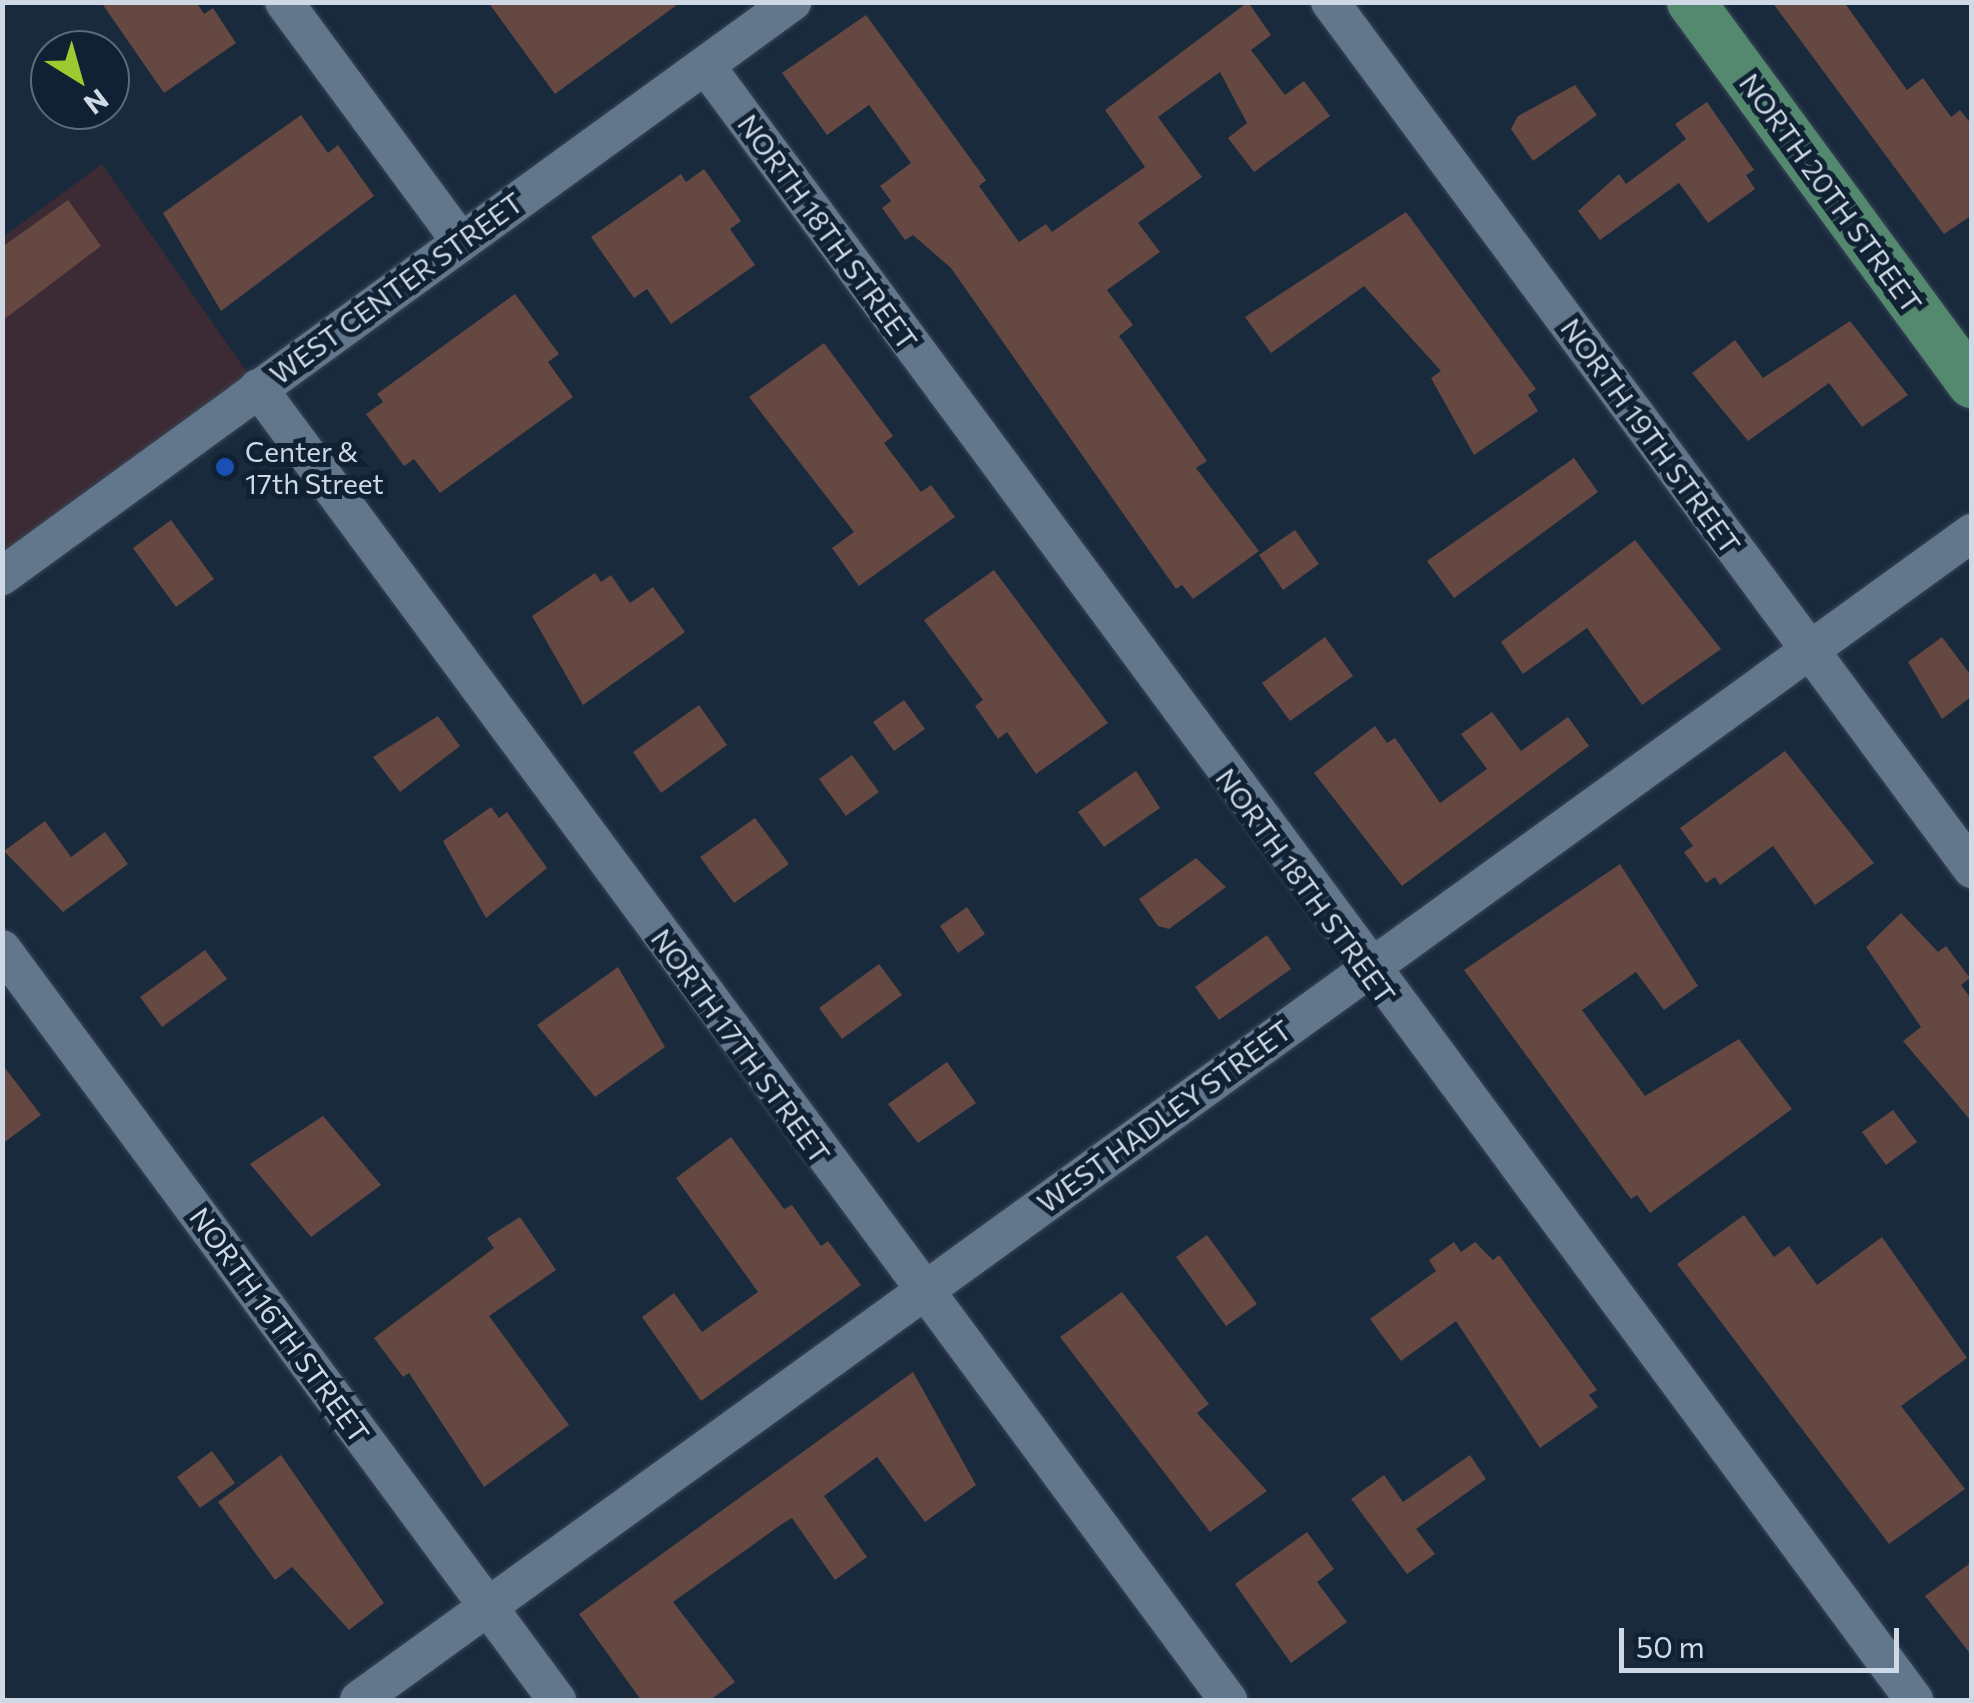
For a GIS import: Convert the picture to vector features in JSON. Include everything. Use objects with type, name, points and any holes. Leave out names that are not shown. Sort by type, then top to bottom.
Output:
[{"type":"main road","name":"NORTH 20TH STREET","points":[[1691,2],[1972,384]]},
{"type":"street","points":[[284,2],[460,240]]},
{"type":"street","name":"WEST CENTER STREET","points":[[7,565],[792,2]]},
{"type":"street","name":"NORTH 19TH STREET","points":[[1330,2],[1972,869]]},
{"type":"street","name":"NORTH 18TH STREET","points":[[706,66],[1367,968],[1914,1700]]},
{"type":"street","name":"NORTH 17TH STREET","points":[[258,388],[1228,1700]]},
{"type":"street","name":"WEST HADLEY STREET","points":[[359,1700],[1972,533]]},
{"type":"street","name":"NORTH 16TH STREET","points":[[2,949],[557,1700]]},
{"type":"shaded area","points":[[102,164],[258,388],[15,567],[3,551],[3,237]]},
{"type":"building","points":[[101,2],[196,2],[204,14],[213,8],[236,43],[164,93],[130,44],[130,30],[120,30]]},
{"type":"building","points":[[488,2],[681,2],[555,94]]},
{"type":"building","points":[[1248,2],[1271,35],[1251,50],[1285,95],[1304,81],[1330,116],[1254,172],[1228,138],[1247,123],[1220,72],[1158,117],[1202,177],[1138,223],[1160,252],[1107,290],[1133,325],[1119,336],[1207,461],[1196,468],[1259,551],[1193,599],[1182,585],[1176,589],[951,268],[913,235],[905,240],[882,208],[891,201],[880,186],[911,163],[869,105],[827,135],[782,73],[866,15],[986,180],[979,186],[1019,242],[1046,224],[1052,232],[1145,167],[1105,110]]},
{"type":"building","points":[[1772,2],[1844,2],[1907,90],[1923,78],[1951,117],[1960,110],[1972,125],[1972,215],[1944,234]]},
{"type":"building","points":[[1575,85],[1597,115],[1533,161],[1511,129],[1518,116]]},
{"type":"building","points":[[1707,102],[1754,170],[1746,175],[1755,189],[1708,223],[1679,183],[1600,240],[1578,211],[1619,174],[1626,184],[1686,139],[1675,124]]},
{"type":"building","points":[[301,115],[328,153],[338,145],[374,196],[221,311],[163,213]]},
{"type":"building","points":[[704,169],[741,221],[730,229],[755,265],[671,324],[647,289],[634,298],[591,237],[681,174],[686,182]]},
{"type":"building","points":[[68,200],[101,246],[2,321],[2,247]]},
{"type":"building","points":[[1406,212],[1536,389],[1528,395],[1538,411],[1474,455],[1431,378],[1441,371],[1364,286],[1271,353],[1245,317]]},
{"type":"building","points":[[515,294],[559,354],[548,362],[573,397],[440,493],[414,459],[404,466],[366,414],[383,402],[377,394]]},
{"type":"building","points":[[1850,321],[1908,395],[1862,427],[1829,383],[1748,441],[1692,373],[1735,340],[1763,378]]},
{"type":"building","points":[[824,343],[893,436],[884,443],[921,492],[931,485],[955,517],[859,586],[832,548],[854,532],[749,397]]},
{"type":"building","points":[[1574,458],[1598,492],[1454,598],[1427,561]]},
{"type":"building","points":[[171,520],[214,579],[176,607],[133,548]]},
{"type":"building","points":[[1295,530],[1319,564],[1283,590],[1259,555]]},
{"type":"building","points":[[1635,540],[1721,649],[1642,705],[1587,628],[1523,674],[1501,642]]},
{"type":"building","points":[[994,570],[1108,723],[1036,774],[1007,732],[998,739],[975,706],[983,700],[924,620]]},
{"type":"building","points":[[595,573],[601,582],[611,575],[630,603],[653,587],[685,632],[583,705],[532,616]]},
{"type":"building","points":[[1325,637],[1353,676],[1290,721],[1262,683]]},
{"type":"building","points":[[1942,637],[1972,677],[1972,696],[1942,719],[1908,662]]},
{"type":"building","points":[[904,700],[925,729],[894,751],[873,722]]},
{"type":"building","points":[[699,705],[727,745],[661,793],[633,752]]},
{"type":"building","points":[[1492,712],[1521,751],[1568,717],[1589,746],[1402,886],[1314,773],[1375,726],[1387,743],[1395,738],[1440,803],[1487,769],[1461,734]]},
{"type":"building","points":[[438,716],[460,746],[400,792],[373,757]]},
{"type":"building","points":[[1785,751],[1874,863],[1815,905],[1773,846],[1720,885],[1715,877],[1706,883],[1684,852],[1693,846],[1680,828]]},
{"type":"building","points":[[852,755],[879,792],[846,816],[819,779]]},
{"type":"building","points":[[1136,771],[1160,808],[1104,847],[1078,812]]},
{"type":"building","points":[[491,807],[499,818],[507,812],[547,868],[486,918],[443,841]]},
{"type":"building","points":[[755,818],[789,864],[734,903],[700,857]]},
{"type":"building","points":[[45,821],[71,857],[105,832],[128,864],[63,912],[4,851]]},
{"type":"building","points":[[1196,858],[1226,887],[1169,929],[1158,926],[1139,899]]},
{"type":"building","points":[[1620,864],[1698,986],[1664,1010],[1636,972],[1582,1010],[1645,1096],[1739,1039],[1792,1109],[1650,1213],[1637,1195],[1631,1199],[1464,970]]},
{"type":"building","points":[[967,907],[985,934],[958,953],[940,926]]},
{"type":"building","points":[[1901,913],[1938,952],[1946,946],[1970,978],[1961,985],[1972,1000],[1972,1122],[1903,1041],[1921,1027],[1866,947]]},
{"type":"building","points":[[1267,935],[1291,969],[1219,1020],[1195,987]]},
{"type":"building","points":[[205,950],[227,979],[162,1027],[140,997]]},
{"type":"building","points":[[879,964],[902,995],[842,1039],[819,1008]]},
{"type":"building","points":[[618,967],[665,1047],[595,1097],[537,1025]]},
{"type":"building","points":[[947,1062],[976,1103],[918,1143],[888,1104]]},
{"type":"building","points":[[2,1064],[41,1115],[2,1144]]},
{"type":"building","points":[[1893,1110],[1917,1142],[1886,1165],[1862,1132]]},
{"type":"building","points":[[323,1116],[381,1185],[311,1237],[250,1164]]},
{"type":"building","points":[[731,1137],[784,1209],[792,1205],[821,1246],[828,1241],[861,1285],[701,1401],[642,1317],[674,1293],[702,1332],[758,1292],[676,1178]]},
{"type":"building","points":[[1744,1215],[1774,1257],[1789,1246],[1817,1285],[1882,1237],[1967,1358],[1901,1406],[1965,1489],[1889,1544],[1677,1264]]},
{"type":"building","points":[[520,1217],[556,1270],[489,1316],[569,1425],[484,1487],[409,1373],[403,1377],[374,1338],[494,1248],[487,1238]]},
{"type":"building","points":[[1207,1235],[1257,1304],[1226,1326],[1176,1257]]},
{"type":"building","points":[[1454,1242],[1461,1252],[1475,1242],[1493,1260],[1499,1255],[1597,1390],[1589,1395],[1598,1407],[1540,1448],[1456,1321],[1401,1361],[1370,1319],[1436,1271],[1429,1260]]},
{"type":"building","points":[[1122,1292],[1209,1404],[1197,1413],[1267,1491],[1210,1532],[1060,1337]]},
{"type":"building","points":[[913,1372],[976,1485],[925,1522],[877,1457],[824,1496],[867,1557],[835,1580],[792,1518],[782,1524],[673,1602],[735,1682],[710,1700],[641,1700],[579,1614]]},
{"type":"building","points":[[212,1451],[235,1483],[200,1508],[177,1477]]},
{"type":"building","points":[[281,1455],[384,1603],[349,1630],[292,1567],[275,1580],[218,1502]]},
{"type":"building","points":[[1470,1455],[1486,1479],[1416,1529],[1435,1554],[1407,1574],[1351,1499],[1384,1475],[1403,1502]]},
{"type":"building","points":[[1307,1532],[1334,1569],[1317,1582],[1347,1622],[1291,1663],[1235,1584]]},
{"type":"building","points":[[1972,1562],[1972,1656],[1925,1596]]},
{"type":"place","name":"Center & 17th Street","points":[[225,467]]}]
